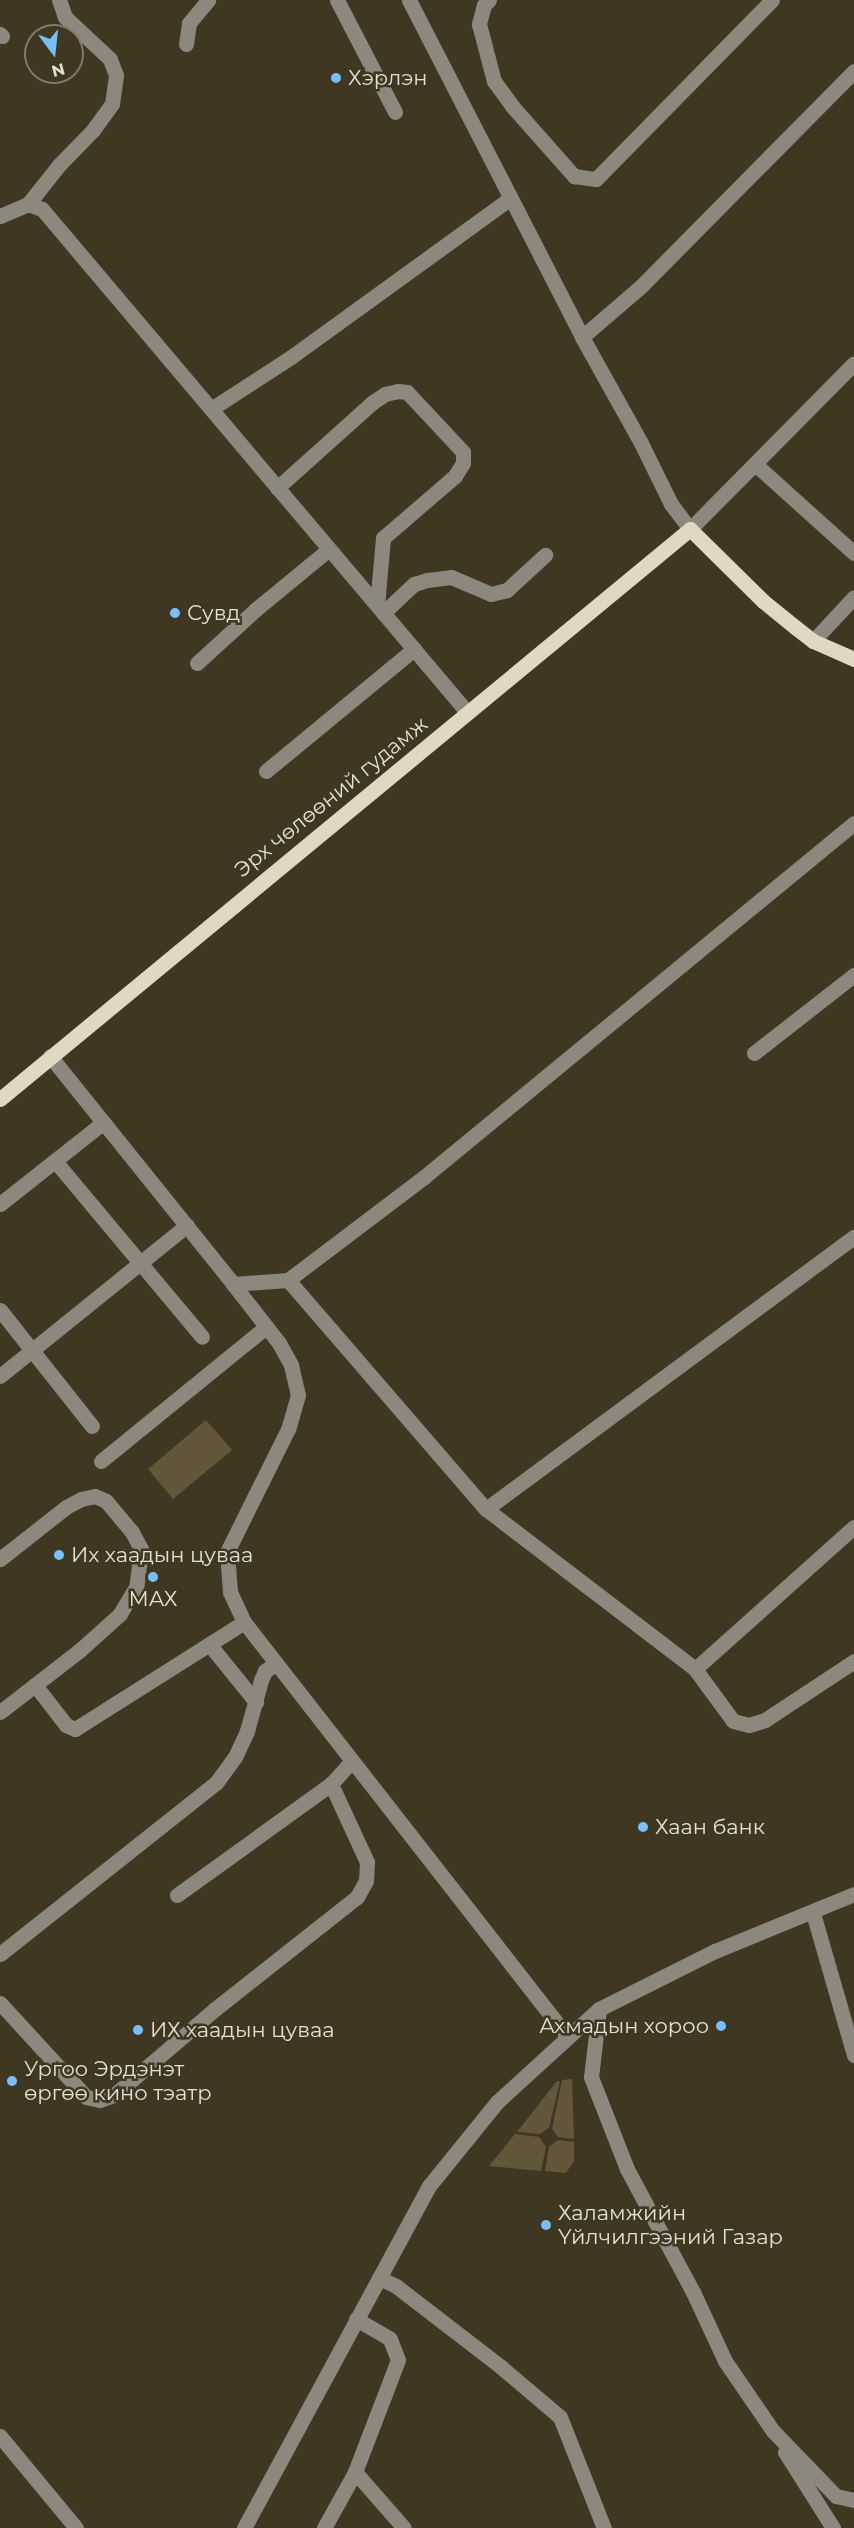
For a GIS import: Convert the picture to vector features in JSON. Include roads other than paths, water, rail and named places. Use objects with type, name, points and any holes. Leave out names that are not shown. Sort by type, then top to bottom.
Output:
[{"type":"main road","points":[[690,529],[763,601],[813,641],[854,659]]},
{"type":"main road","name":"Эрх чөлөөний гудамж","points":[[0,1099],[690,529]]},
{"type":"street","points":[[0,216],[28,204],[59,165],[93,130],[112,104],[116,75],[110,59],[65,17],[59,0]]},
{"type":"street","points":[[186,44],[189,23],[208,0]]},
{"type":"street","points":[[337,0],[395,112]]},
{"type":"street","points":[[409,0],[582,337],[641,443],[671,504],[690,529],[854,363]]},
{"type":"street","points":[[489,0],[484,5],[479,24],[494,81],[512,106],[574,176],[596,179],[772,0]]},
{"type":"street","points":[[582,337],[639,288],[854,71]]},
{"type":"street","points":[[211,409],[291,357],[511,198]]},
{"type":"street","points":[[28,204],[42,209],[467,712]]},
{"type":"street","points":[[278,488],[373,402],[385,394],[398,391],[407,392],[463,452],[463,464],[455,476],[383,538],[380,609]]},
{"type":"street","points":[[755,464],[854,553]]},
{"type":"street","points":[[196,663],[255,610],[329,549]]},
{"type":"street","points":[[380,609],[414,584],[427,580],[451,577],[491,594],[507,590],[545,555]]},
{"type":"street","points":[[813,641],[854,597]]},
{"type":"street","points":[[266,771],[414,649]]},
{"type":"street","points":[[233,1284],[288,1280],[424,1177],[854,823]]},
{"type":"street","points":[[754,1053],[854,975]]},
{"type":"street","points":[[50,1056],[187,1225],[266,1327],[291,1365],[298,1395],[288,1429],[227,1552],[230,1592],[244,1622],[567,2036]]},
{"type":"street","points":[[0,1204],[104,1122]]},
{"type":"street","points":[[55,1161],[202,1337]]},
{"type":"street","points":[[0,1376],[187,1225]]},
{"type":"street","points":[[486,1509],[854,1237]]},
{"type":"street","points":[[288,1280],[486,1509],[695,1669],[733,1721],[749,1725],[765,1720],[854,1661]]},
{"type":"street","points":[[0,1310],[92,1426]]},
{"type":"street","points":[[101,1461],[266,1327]]},
{"type":"street","points":[[0,1559],[66,1507],[81,1498],[95,1496],[106,1501],[132,1532],[141,1550],[136,1587],[120,1614],[0,1712]]},
{"type":"street","points":[[695,1669],[854,1527]]},
{"type":"street","points":[[35,1685],[66,1725],[75,1729],[244,1622]]},
{"type":"street","points":[[209,1644],[256,1702]]},
{"type":"street","points":[[0,1954],[216,1783],[236,1757],[265,1671],[275,1664]]},
{"type":"street","points":[[177,1895],[331,1784],[351,1762]]},
{"type":"street","points":[[0,2003],[86,2097],[100,2100],[114,2095],[215,2009],[357,1897],[366,1881],[367,1862],[331,1784]]},
{"type":"street","points":[[244,2528],[429,2186],[497,2102],[599,2008],[715,1951],[813,1913],[854,1894]]},
{"type":"street","points":[[813,1913],[854,2055]]},
{"type":"street","points":[[599,2008],[591,2078],[627,2169],[693,2292],[725,2361],[773,2431],[833,2528]]},
{"type":"street","points":[[379,2278],[405,2292],[501,2367],[560,2417],[604,2528]]},
{"type":"street","points":[[324,2528],[355,2472],[398,2360],[390,2339],[356,2319]]},
{"type":"street","points":[[773,2431],[836,2496],[854,2500]]},
{"type":"street","points":[[0,2436],[76,2528]]},
{"type":"street","points":[[355,2472],[404,2528]]},
{"type":"place","name":"Хэрлэн","points":[[336,78]]},
{"type":"place","name":"Сувд","points":[[175,613]]},
{"type":"place","name":"Их хаадын цуваа","points":[[59,1555]]},
{"type":"place","name":"МАХ","points":[[153,1577]]},
{"type":"place","name":"Хаан банк","points":[[643,1827]]},
{"type":"place","name":"Ахмадын хороо","points":[[721,2026]]},
{"type":"place","name":"ИХ хаадын цуваа","points":[[138,2030]]},
{"type":"place","name":"Ургоо Эрдэнэт өргөө кино тэатр","points":[[12,2081]]},
{"type":"place","name":"Халамжийн Үйлчилгээний Газар","points":[[546,2225]]}]
